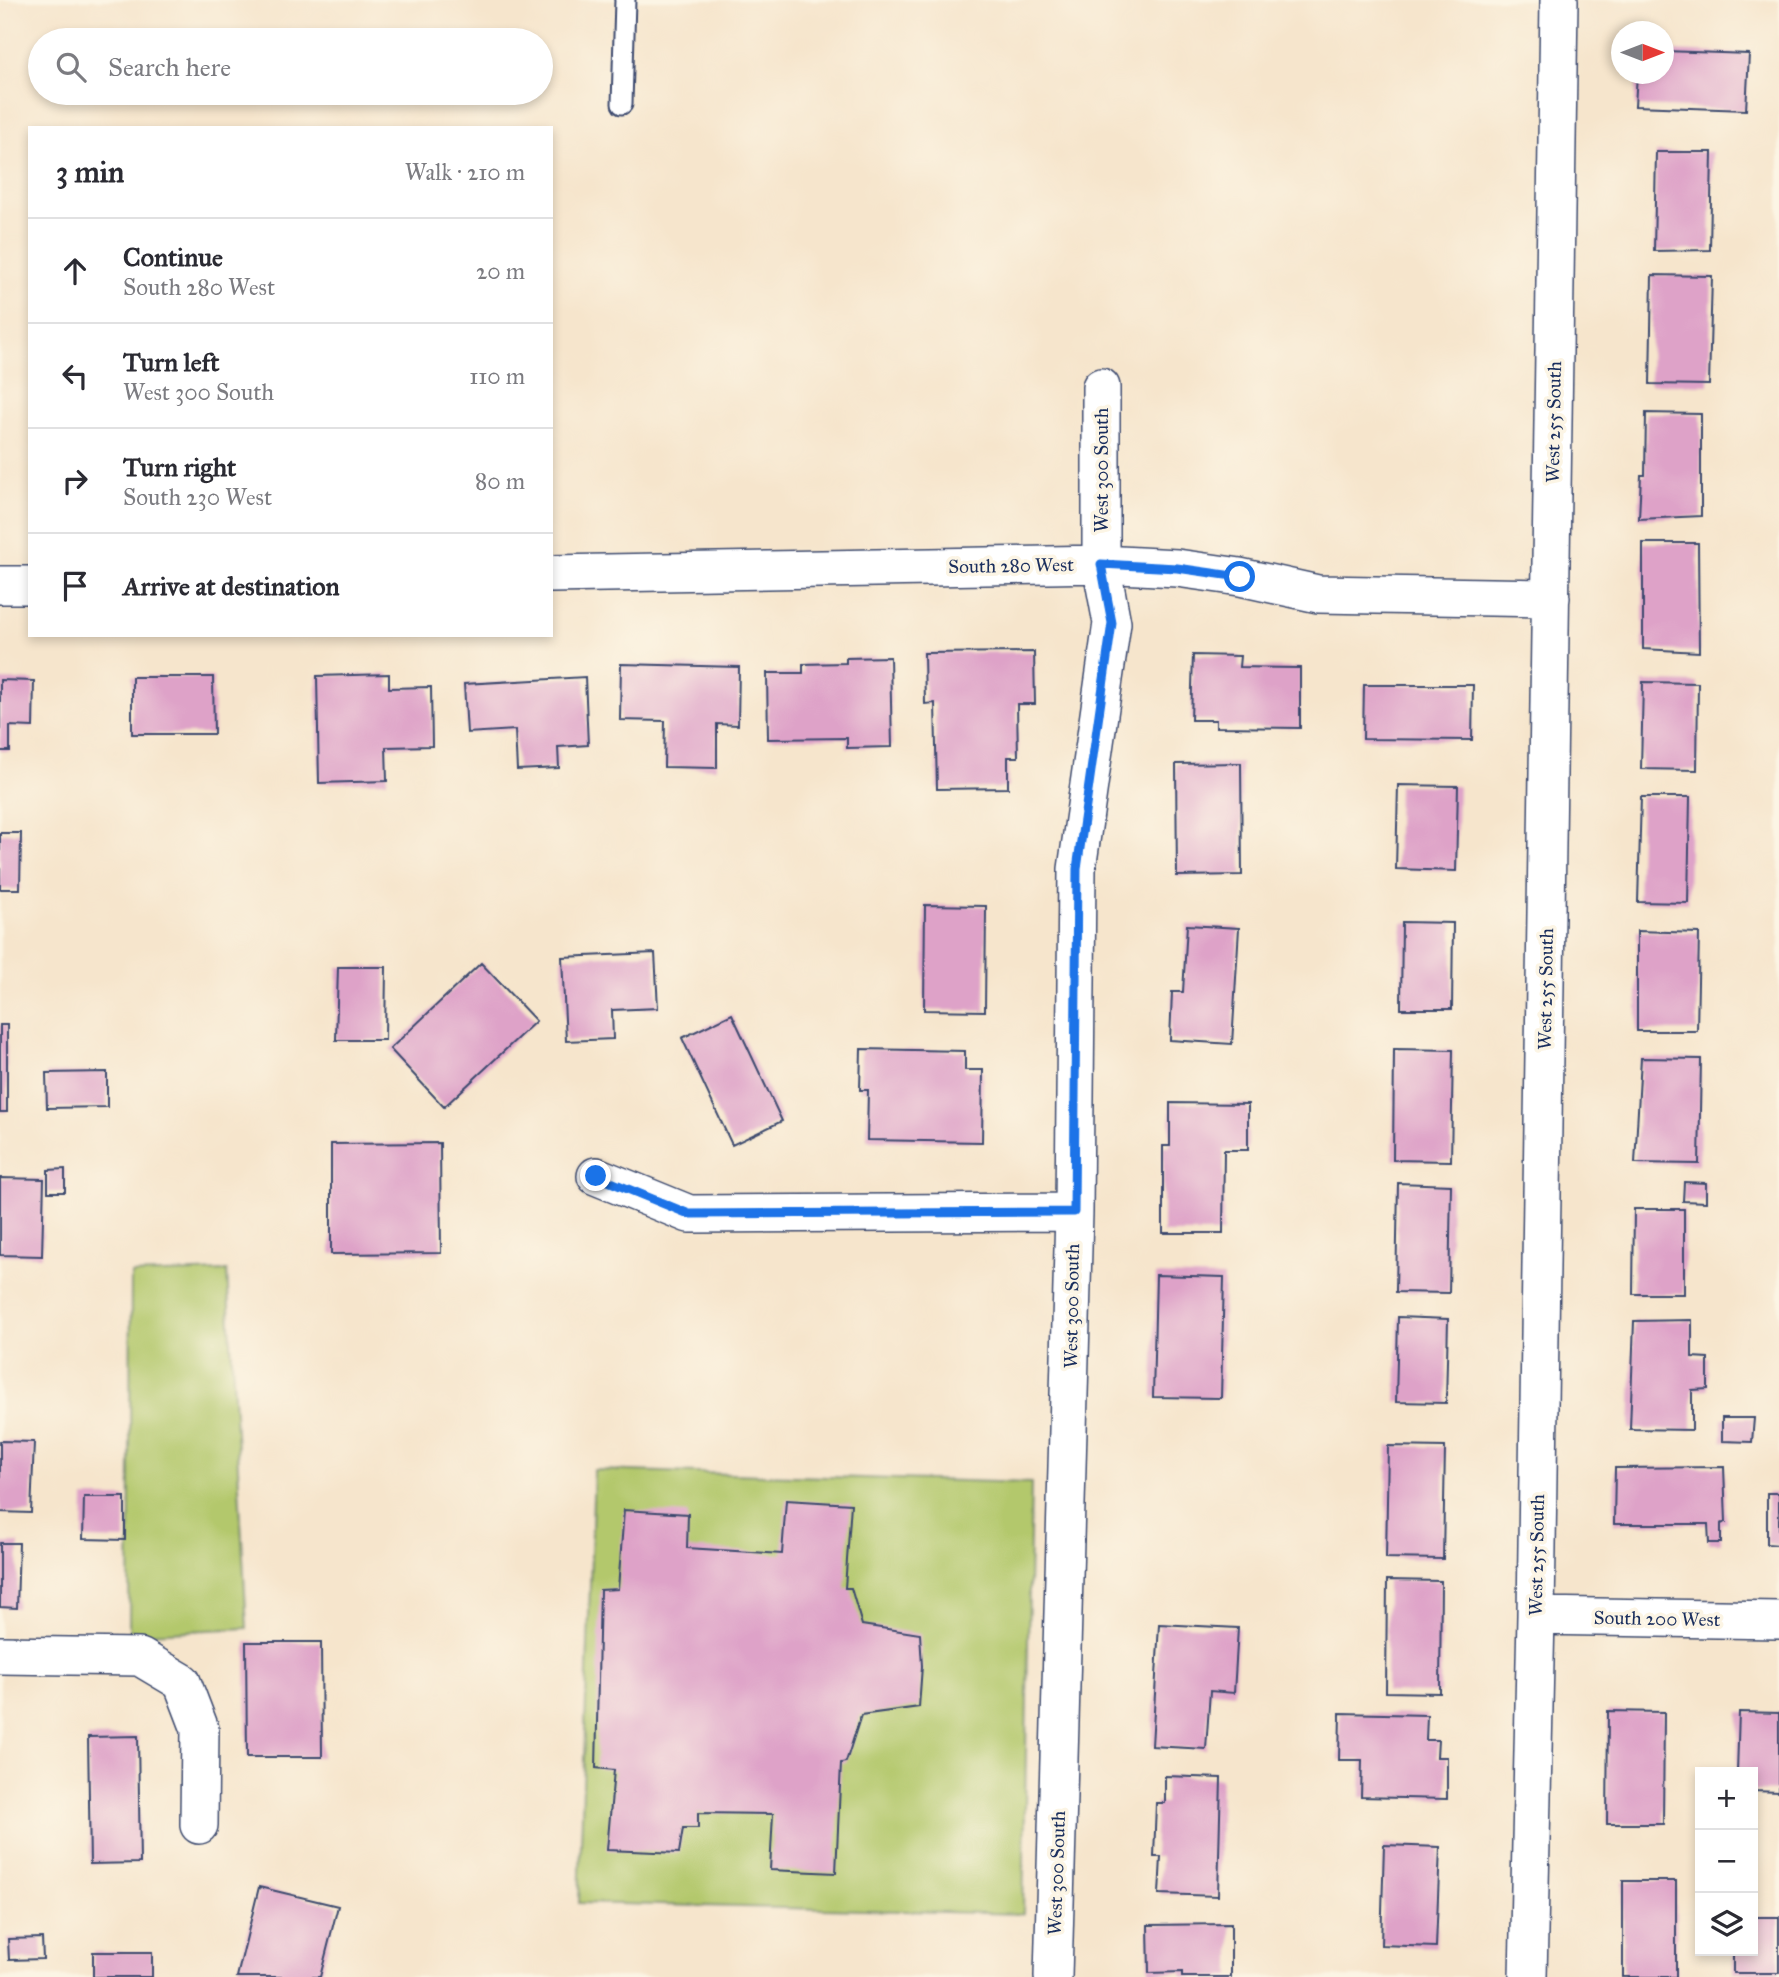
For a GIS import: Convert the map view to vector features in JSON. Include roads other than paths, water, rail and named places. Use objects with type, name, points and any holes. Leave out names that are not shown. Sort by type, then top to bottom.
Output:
[{"type":"street","name":"West 255 South","points":[[1528,1977],[1536,1615],[1559,0]]},
{"type":"street","name":"West 300 South","points":[[1053,1977],[1074,1212],[1077,869],[1112,623],[1101,564],[1101,387]]},
{"type":"street","name":"South 280 West","points":[[553,575],[1101,564],[1177,568],[1240,577],[1318,594],[1551,598]]},
{"type":"street","points":[[0,585],[28,585]]},
{"type":"street","points":[[596,1176],[689,1214],[1074,1212]]},
{"type":"street","name":"South 200 West","points":[[1536,1615],[1779,1620]]},
{"type":"street","points":[[0,1655],[140,1657],[182,1682],[200,1729],[199,1825]]},
{"type":"lane","points":[[622,104],[625,0]]}]
